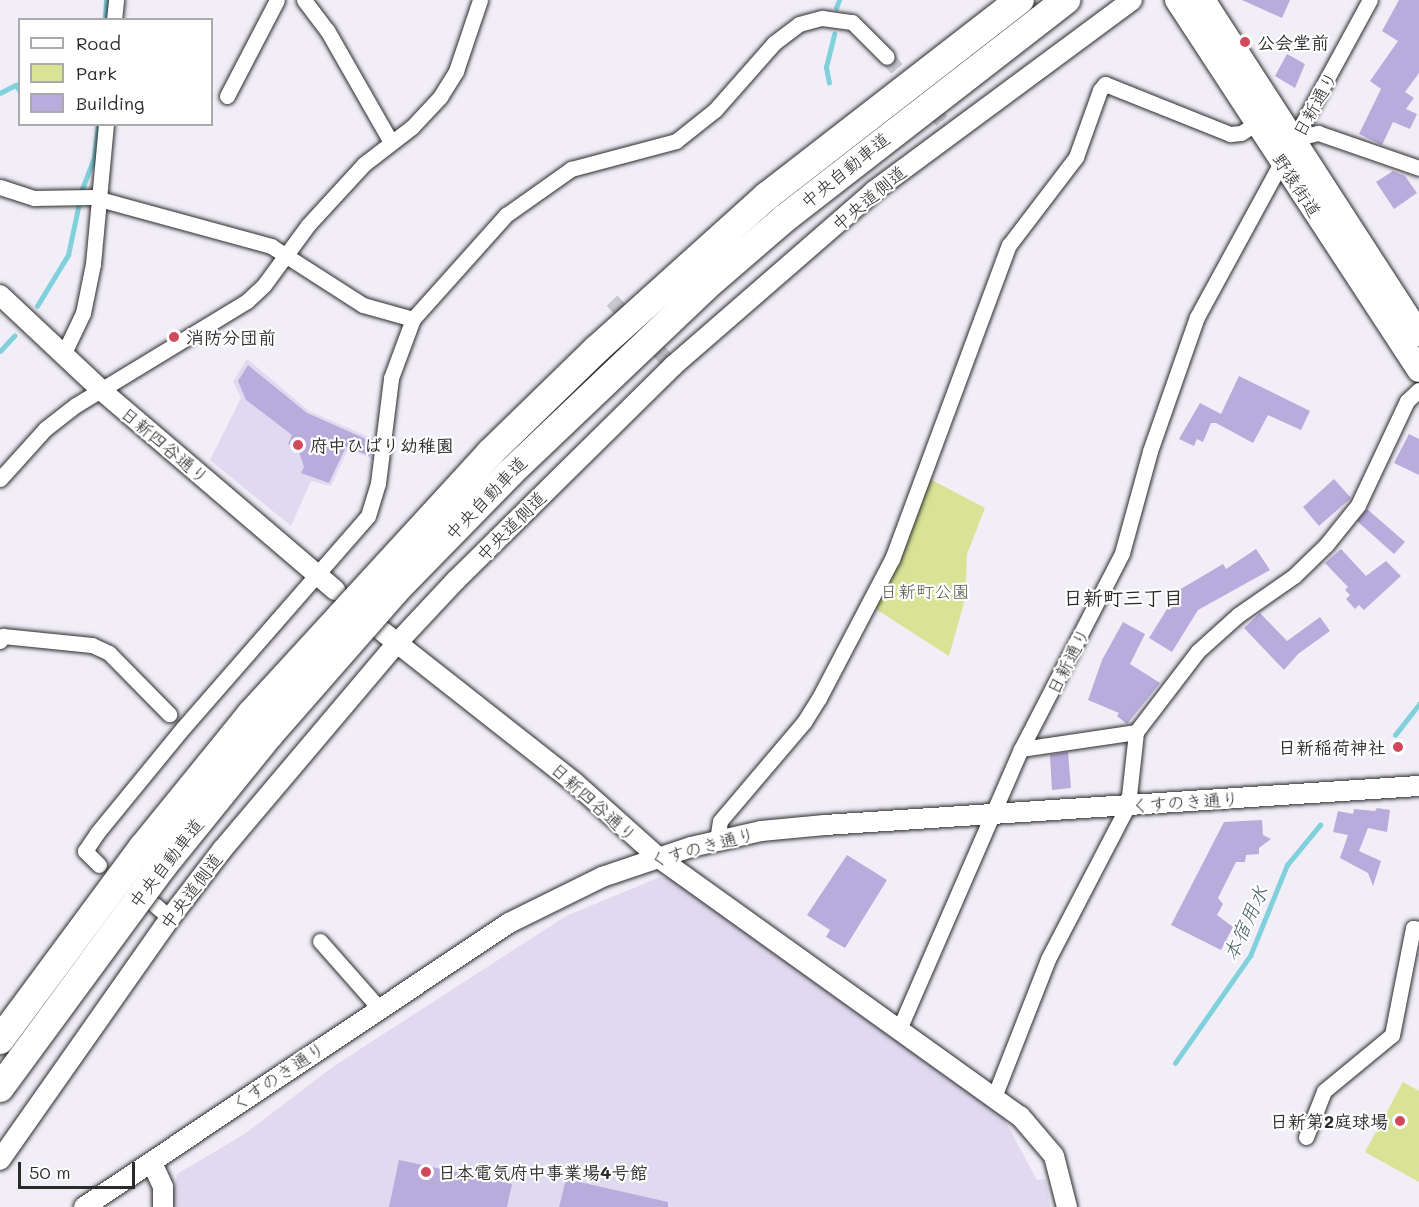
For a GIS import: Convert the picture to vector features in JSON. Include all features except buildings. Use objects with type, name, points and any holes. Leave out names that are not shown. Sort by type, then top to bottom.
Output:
[{"type":"highway","name":"中央自動車道","points":[[0,1040],[142,847],[251,714],[490,453],[597,349],[767,196],[1020,0]]},
{"type":"highway","name":"中央自動車道","points":[[0,1088],[163,866],[270,734],[395,591],[510,473],[704,288],[785,218],[1066,0]]},
{"type":"main road","name":"野猿街道","points":[[1177,0],[1419,370]]},
{"type":"main road","name":"野猿街道","points":[[1203,0],[1419,334]]},
{"type":"street","points":[[114,18],[116,0]]},
{"type":"street","points":[[227,96],[277,0]]},
{"type":"street","points":[[304,0],[327,30],[391,142]]},
{"type":"street","points":[[0,478],[45,429],[101,390],[247,301],[288,256],[316,216],[364,164],[429,110],[449,85],[480,0]]},
{"type":"street","name":"中央道側道","points":[[0,1160],[162,911],[390,636],[682,358],[874,191],[1132,0]]},
{"type":"street","name":"日新通り","points":[[900,1027],[1021,748],[1122,553],[1150,451],[1197,317],[1370,0]]},
{"type":"street","points":[[99,865],[85,851],[97,833],[183,728],[368,516],[378,483],[391,378],[413,319],[506,215],[571,169],[676,141],[715,110],[774,43],[799,24],[822,18],[852,22],[887,57]]},
{"type":"street","points":[[717,840],[720,821],[814,706],[892,559],[1009,245],[1076,157],[1100,90],[1105,84],[1230,134],[1240,133],[1257,123]]},
{"type":"street","points":[[63,355],[83,313],[93,264],[96,198],[106,126]]},
{"type":"street","points":[[1295,140],[1318,133],[1419,168]]},
{"type":"street","points":[[0,187],[34,198],[72,196],[96,198],[271,246],[363,305],[413,319]]},
{"type":"street","name":"日新四谷通り","points":[[0,295],[101,390],[335,590]]},
{"type":"street","points":[[994,1096],[1048,959],[1128,805],[1136,732],[1198,651],[1238,615],[1294,576],[1326,545],[1358,505],[1407,401],[1419,390]]},
{"type":"street","points":[[0,641],[3,636],[92,645],[109,653],[169,714]]},
{"type":"street","name":"日新四谷通り","points":[[390,636],[574,782],[659,858],[900,1027]]},
{"type":"street","points":[[1021,748],[1136,732]]},
{"type":"street","name":"くすのき通り","points":[[84,1207],[478,942],[540,906],[659,858],[717,840],[825,825],[1419,786]]},
{"type":"street","points":[[1306,1137],[1324,1091],[1392,1035],[1413,928],[1419,929]]},
{"type":"street","points":[[320,941],[379,1008]]},
{"type":"street","points":[[900,1027],[1033,1127],[1049,1148],[1058,1167],[1067,1207]]},
{"type":"street","points":[[152,1163],[163,1187],[163,1207]]},
{"type":"shaded area","name":"府中ひばり幼稚園","points":[[247,359],[309,411],[378,441],[376,461],[348,449],[331,486],[311,481],[291,526],[210,460],[241,398],[233,382]]},
{"type":"shaded area","points":[[660,877],[676,881],[1001,1113],[1037,1180],[1046,1179],[1050,1207],[171,1207],[177,1174],[243,1135],[334,1066],[566,916]]},
{"type":"green space","name":"日新町公園","points":[[930,479],[985,508],[967,554],[965,599],[949,656],[874,608]]},
{"type":"green space","name":"日新第2庭球場","points":[[1403,1082],[1419,1091],[1419,1182],[1365,1152]]},
{"type":"waterway","points":[[105,18],[106,0]]},
{"type":"waterway","points":[[836,8],[839,0]]},
{"type":"waterway","points":[[829,83],[826,67],[834,34]]},
{"type":"waterway","points":[[0,93],[16,85],[18,88]]},
{"type":"waterway","points":[[37,306],[68,255],[82,189],[94,157],[98,126]]},
{"type":"waterway","points":[[0,351],[14,336]]},
{"type":"waterway","name":"本宿用水","points":[[1395,735],[1419,704]]},
{"type":"waterway","name":"本宿用水","points":[[1175,1063],[1250,956],[1287,865],[1320,825]]},
{"type":"tunnel","points":[[887,57],[951,131]]},
{"type":"tunnel","points":[[612,300],[673,366]]},
{"type":"place","name":"公会堂前","points":[[1245,42]]},
{"type":"place","name":"消防分団前","points":[[174,337]]},
{"type":"place","name":"府中ひばり幼稚園","points":[[298,445]]},
{"type":"place","name":"日新稲荷神社","points":[[1398,747]]},
{"type":"place","name":"日新第2庭球場","points":[[1400,1121]]},
{"type":"place","name":"日本電気府中事業場4号館","points":[[426,1172]]},
{"type":"district","name":"日新町三丁目","points":[[1123,597]]}]
